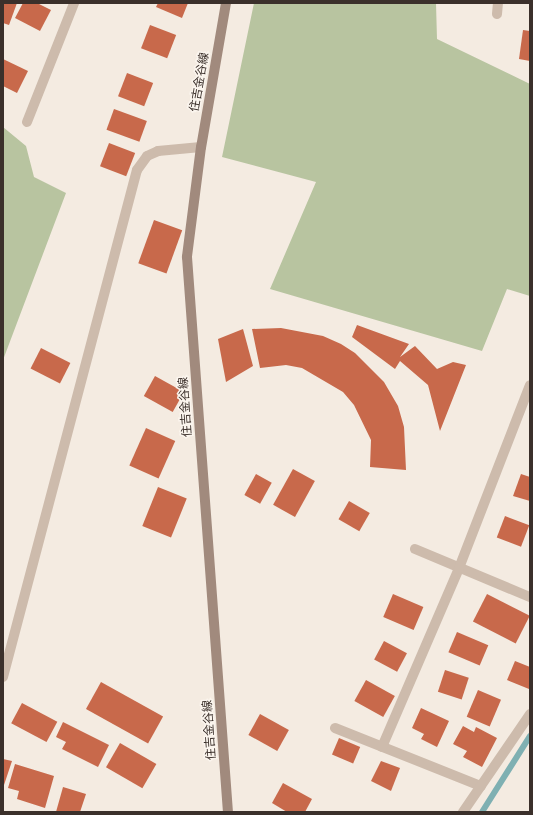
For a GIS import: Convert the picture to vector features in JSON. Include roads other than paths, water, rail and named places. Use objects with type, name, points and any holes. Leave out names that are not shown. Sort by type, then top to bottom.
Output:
[{"type":"main road","name":"住吉金谷線","points":[[226,3],[201,147],[187,256],[228,812]]},
{"type":"street","points":[[27,122],[74,3]]},
{"type":"street","points":[[497,14],[498,3]]},
{"type":"street","points":[[3,677],[137,170],[147,156],[158,151],[201,147]]},
{"type":"street","points":[[382,747],[460,568],[530,385]]},
{"type":"street","points":[[415,549],[530,596]]},
{"type":"street","points":[[464,812],[530,714]]},
{"type":"street","points":[[335,728],[481,786]]},
{"type":"waterway","points":[[482,812],[530,736]]}]
